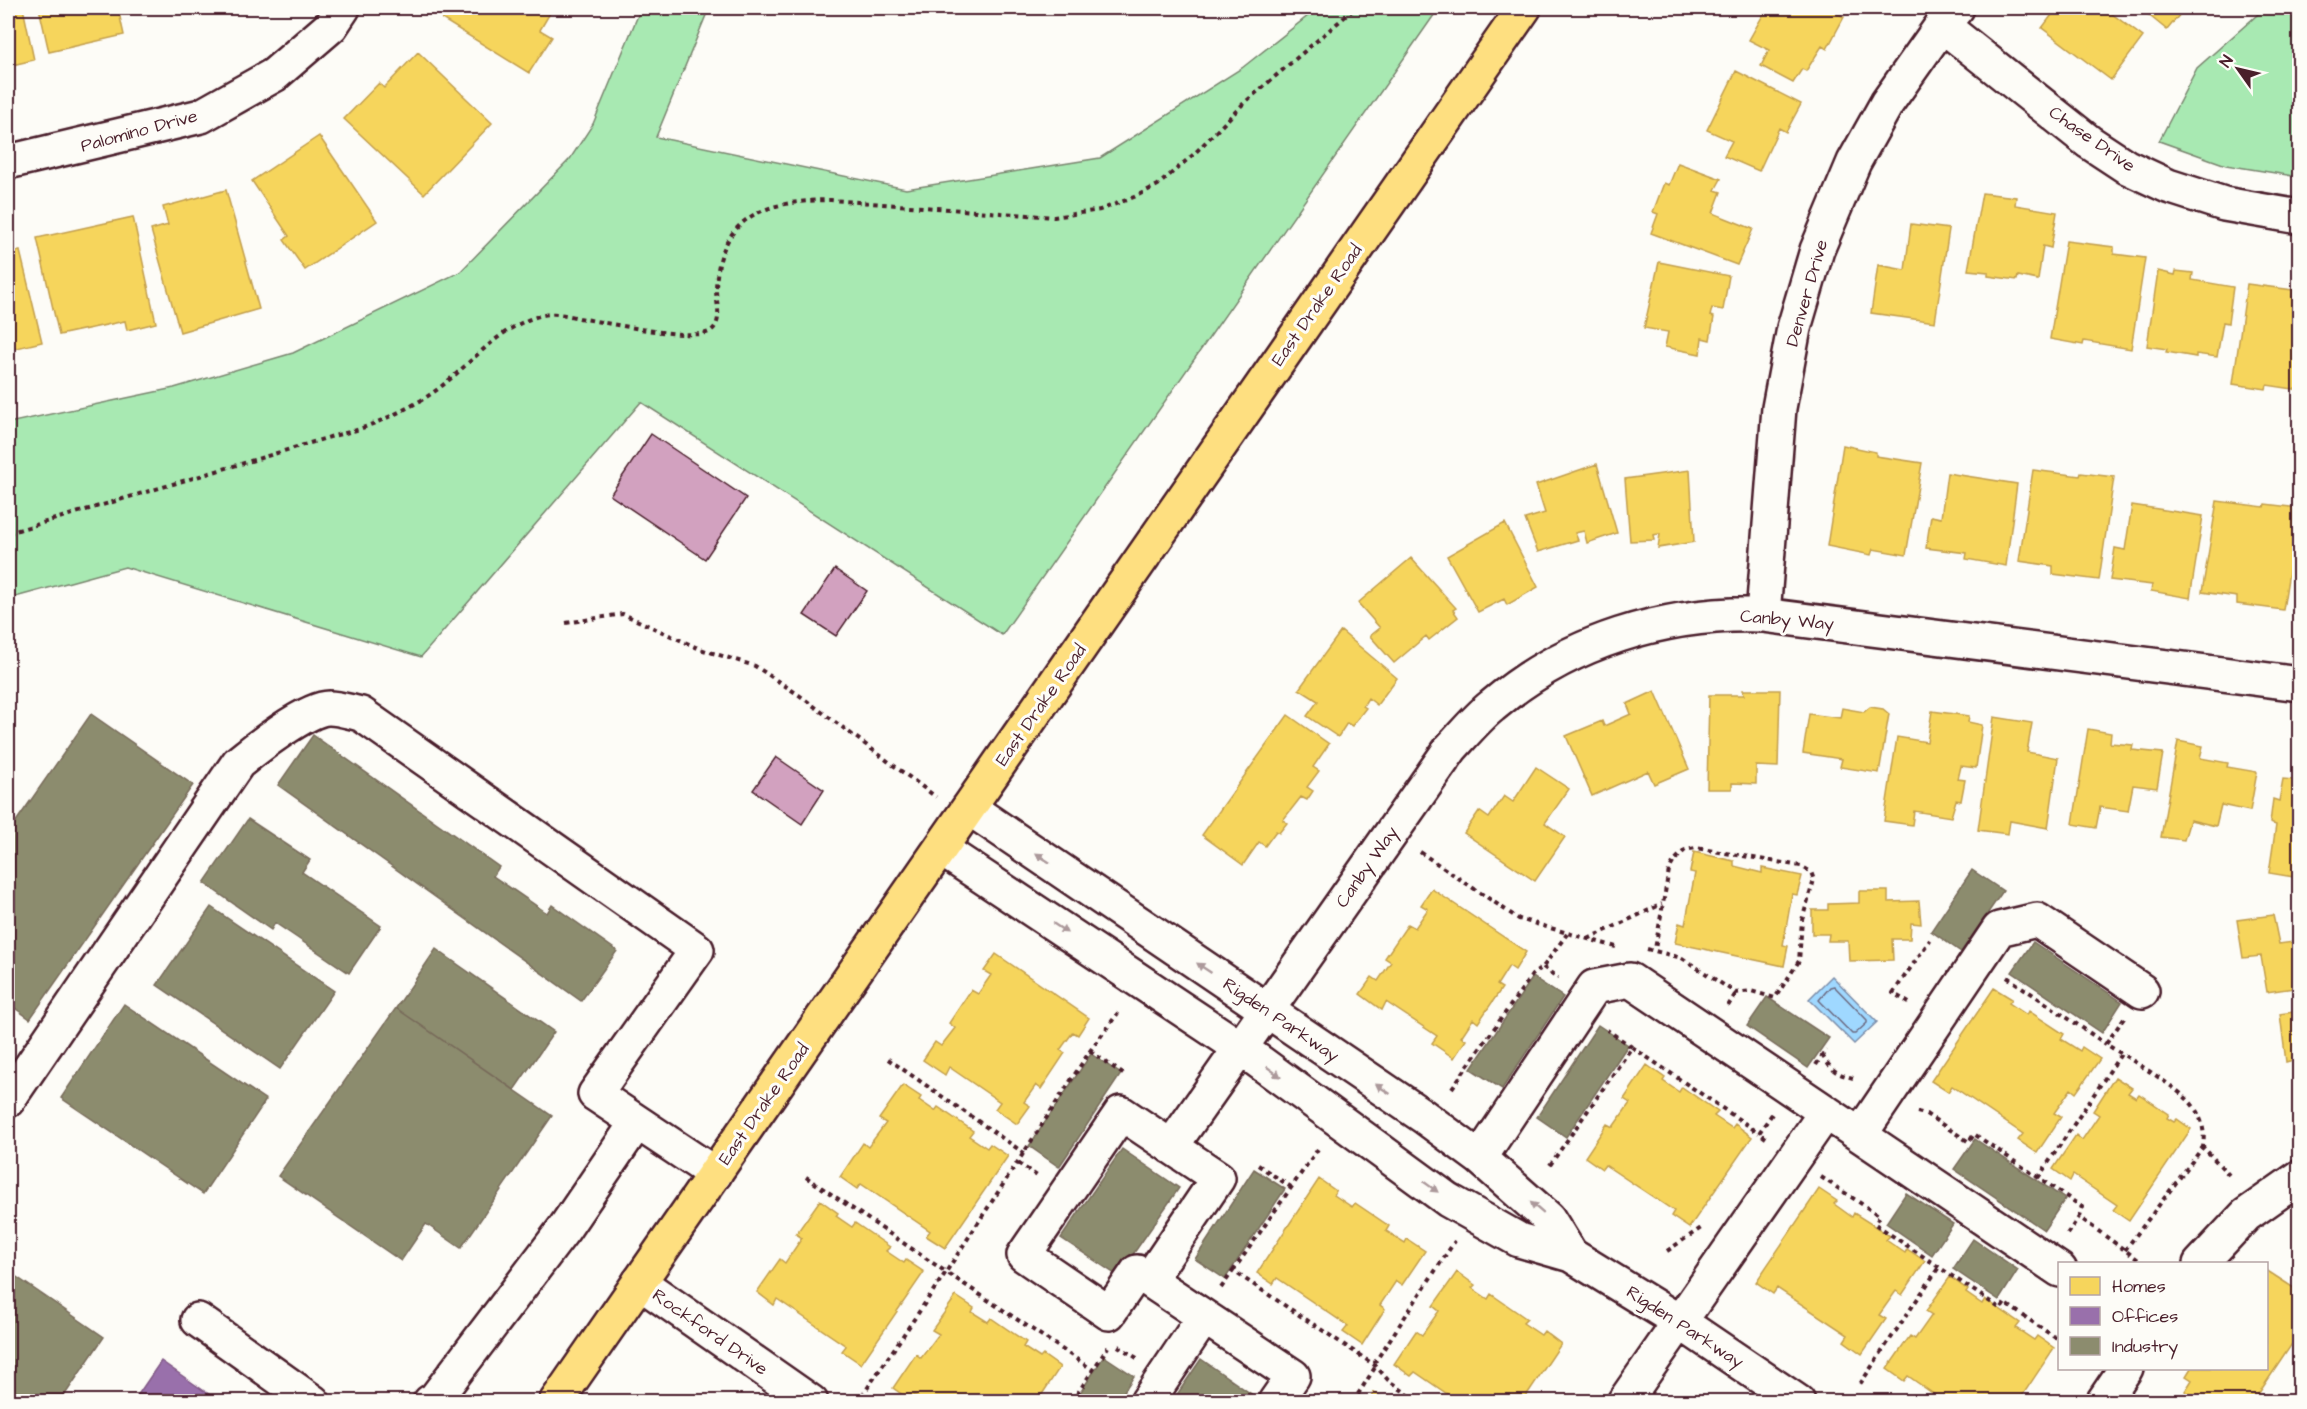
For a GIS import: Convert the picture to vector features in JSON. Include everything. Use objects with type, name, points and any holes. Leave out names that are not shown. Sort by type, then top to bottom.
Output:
[{"type":"main road","name":"East Drake Road","points":[[556,1401],[1524,8]]},
{"type":"street","name":"Palomino Drive","points":[[8,162],[201,116],[274,75],[331,26],[343,8]]},
{"type":"street","name":"Chase Drive","points":[[1950,16],[2089,142],[2127,167],[2168,186],[2224,204],[2300,217]]},
{"type":"street","name":"Denver Drive","points":[[1763,615],[1779,408],[1794,328],[1817,250],[1860,152],[1887,103],[1950,16]]},
{"type":"street","name":"Canby Way","points":[[1171,1147],[1450,748],[1492,706],[1533,675],[1573,652],[1622,633],[1679,619],[1737,614],[1763,615],[2300,684]]},
{"type":"street","points":[[8,1100],[238,764],[265,741],[301,719],[327,708],[361,714],[697,950],[596,1094],[715,1174]]},
{"type":"street","name":"Rigden Parkway","points":[[966,813],[1423,1116],[1480,1158],[1548,1218],[1571,1255]]},
{"type":"street","name":"Rigden Parkway","points":[[941,849],[1239,1047],[1448,1200],[1519,1240],[1571,1255],[1680,1322],[1798,1401]]},
{"type":"street","points":[[1860,1135],[1999,929],[2037,920],[2135,1001]]},
{"type":"street","points":[[1480,1158],[1594,987],[1630,980],[1860,1135],[2060,1256]]},
{"type":"street","points":[[1624,1401],[1826,1112]]},
{"type":"street","points":[[1149,1280],[1218,1178],[1121,1113],[1024,1255],[1109,1313],[1137,1272],[1149,1280],[1210,1306],[1293,1376],[1275,1401]]},
{"type":"street","points":[[430,1401],[435,1399],[564,1228],[637,1122]]},
{"type":"street","points":[[2201,1262],[2246,1215],[2300,1177]]},
{"type":"street","name":"Rockford Drive","points":[[639,1282],[811,1401]]},
{"type":"street","points":[[1147,1401],[1210,1306]]},
{"type":"street","points":[[198,1320],[313,1401]]},
{"type":"street","points":[[2103,1401],[2125,1370]]},
{"type":"path","points":[[8,533],[370,425],[430,394],[524,321],[552,313],[663,331],[699,334],[710,332],[717,324],[715,289],[719,268],[724,249],[733,230],[751,216],[773,207],[797,201],[831,201],[1054,217],[1101,210],[1158,185],[1194,154],[1243,104],[1355,8]]},
{"type":"path","points":[[566,623],[623,614],[700,649],[755,666],[966,813]]},
{"type":"path","points":[[1644,948],[1655,949],[1682,958],[1736,993],[1751,991],[1775,998],[1799,961],[1802,920],[1814,880],[1810,872],[1801,867],[1696,848],[1685,850],[1669,870],[1655,949]]},
{"type":"path","points":[[1419,851],[1519,919],[1588,940],[1622,947]]},
{"type":"path","points":[[1588,940],[1662,904]]},
{"type":"path","points":[[1452,1088],[1532,975],[1543,967],[1567,934]]},
{"type":"path","points":[[1543,967],[1560,980]]},
{"type":"path","points":[[1998,971],[2182,1095],[2194,1107],[2205,1133],[2203,1147],[2125,1250]]},
{"type":"path","points":[[2106,1044],[2135,1001]]},
{"type":"path","points":[[862,1396],[1090,1051],[1118,1013]]},
{"type":"path","points":[[1599,1025],[1759,1133]]},
{"type":"path","points":[[1550,1165],[1632,1047]]},
{"type":"path","points":[[1810,1074],[1826,1050]]},
{"type":"path","points":[[1090,1051],[1126,1076]]},
{"type":"path","points":[[2038,1178],[2121,1054]]},
{"type":"path","points":[[1822,1055],[1831,1070],[1860,1080]]},
{"type":"path","points":[[888,1059],[1024,1153]]},
{"type":"path","points":[[1916,1112],[1926,1114],[1969,1143],[1974,1134],[2082,1207],[2060,1256]]},
{"type":"path","points":[[2203,1147],[2229,1175]]},
{"type":"path","points":[[1210,1306],[1318,1149]]},
{"type":"path","points":[[1018,1163],[1038,1176]]},
{"type":"path","points":[[1258,1165],[1291,1187]]},
{"type":"path","points":[[1816,1173],[1880,1216],[1875,1224],[2001,1309],[2005,1303],[2058,1340]]},
{"type":"path","points":[[806,1176],[1093,1370]]},
{"type":"path","points":[[2079,1217],[2143,1262]]},
{"type":"path","points":[[1353,1401],[1376,1366],[1375,1362],[1455,1241]]},
{"type":"path","points":[[1860,1384],[1939,1267]]},
{"type":"path","points":[[1233,1271],[1376,1366],[1388,1380],[1418,1401]]},
{"type":"path","points":[[1072,1401],[1111,1342],[1142,1361]]},
{"type":"green space","points":[[641,8],[709,8],[656,137],[906,189],[1100,158],[1242,68],[1318,8],[1439,8],[1002,635],[641,402],[421,657],[125,567],[8,599],[8,423],[174,388],[293,353],[460,272],[570,159],[593,124]]},
{"type":"green space","points":[[2265,8],[2299,8],[2299,177],[2226,165],[2159,141],[2197,68]]},
{"type":"water","points":[[1832,976],[1877,1022],[1854,1044],[1809,999]]},
{"type":"building: Homes","points":[[8,8],[23,8],[34,60],[8,66]]},
{"type":"building: Homes","points":[[39,8],[118,8],[124,35],[49,52]]},
{"type":"building: Homes","points":[[449,8],[553,8],[540,30],[552,37],[529,73],[442,19]]},
{"type":"building: Homes","points":[[1767,8],[1828,8],[1844,17],[1827,49],[1822,46],[1806,71],[1802,69],[1793,83],[1761,66],[1769,50],[1749,40]]},
{"type":"building: Homes","points":[[2057,8],[2104,8],[2143,37],[2111,80],[2042,28]]},
{"type":"building: Homes","points":[[2140,8],[2185,8],[2167,30]]},
{"type":"building: Homes","points":[[418,52],[492,123],[424,194],[344,119],[379,83],[384,88]]},
{"type":"building: Homes","points":[[1736,71],[1801,104],[1786,132],[1779,128],[1759,171],[1724,156],[1732,141],[1707,130]]},
{"type":"building: Homes","points":[[319,136],[377,221],[305,270],[284,240],[289,236],[252,181]]},
{"type":"building: Homes","points":[[1678,163],[1721,179],[1715,190],[1721,192],[1713,213],[1753,229],[1737,265],[1651,233],[1658,214],[1653,212],[1664,183],[1669,185]]},
{"type":"building: Homes","points":[[226,190],[259,309],[180,332],[151,230],[168,225],[163,207]]},
{"type":"building: Homes","points":[[1982,193],[2016,197],[2015,205],[2057,212],[2051,248],[2043,246],[2038,280],[2018,276],[2017,280],[1988,276],[1988,272],[1968,270]]},
{"type":"building: Homes","points":[[133,217],[156,323],[127,330],[125,321],[59,335],[37,238]]},
{"type":"building: Homes","points":[[1911,224],[1949,229],[1935,322],[1871,313],[1878,265],[1905,270]]},
{"type":"building: Homes","points":[[2066,241],[2114,247],[2114,254],[2145,258],[2131,349],[2084,341],[2083,345],[2050,339]]},
{"type":"building: Homes","points":[[20,251],[42,342],[8,350],[8,254]]},
{"type":"building: Homes","points":[[1659,262],[1729,276],[1723,310],[1712,308],[1710,316],[1714,317],[1710,340],[1702,338],[1700,354],[1665,347],[1668,332],[1644,328]]},
{"type":"building: Homes","points":[[2158,271],[2175,275],[2176,271],[2193,273],[2192,280],[2233,287],[2228,323],[2223,322],[2217,357],[2196,354],[2196,357],[2147,346]]},
{"type":"building: Homes","points":[[2247,284],[2293,290],[2292,297],[2300,298],[2300,390],[2267,385],[2266,389],[2233,384]]},
{"type":"building: Homes","points":[[1843,445],[1876,452],[1876,456],[1922,463],[1906,555],[1873,549],[1871,555],[1827,546]]},
{"type":"building: Homes","points":[[1597,464],[1617,533],[1587,543],[1584,531],[1575,533],[1578,540],[1538,552],[1525,519],[1545,513],[1536,485]]},
{"type":"building: Homes","points":[[1690,470],[1694,542],[1658,548],[1660,534],[1653,535],[1654,540],[1630,541],[1625,479]]},
{"type":"building: Homes","points":[[2033,470],[2080,476],[2081,473],[2114,477],[2099,580],[2053,574],[2053,566],[2019,561]]},
{"type":"building: Homes","points":[[1947,473],[2017,484],[2006,566],[1966,559],[1967,553],[1926,548],[1931,516],[1941,518]]},
{"type":"building: Homes","points":[[2217,501],[2264,507],[2265,504],[2299,508],[2283,610],[2237,604],[2237,597],[2202,592]]},
{"type":"building: Homes","points":[[2132,505],[2203,516],[2190,598],[2151,591],[2152,585],[2110,580],[2115,548],[2125,550]]},
{"type":"building: Homes","points":[[1505,523],[1538,587],[1507,605],[1504,599],[1478,612],[1447,556]]},
{"type":"building: Homes","points":[[1411,558],[1456,608],[1453,610],[1458,617],[1429,640],[1426,636],[1394,663],[1370,636],[1380,628],[1358,603]]},
{"type":"building: Homes","points":[[2297,579],[2300,580],[2300,612],[2292,611]]},
{"type":"building: Homes","points":[[1341,631],[1397,678],[1377,705],[1368,698],[1363,706],[1366,708],[1352,726],[1347,723],[1338,737],[1307,716],[1318,701],[1299,689]]},
{"type":"building: Homes","points":[[1743,690],[1780,690],[1778,767],[1756,766],[1756,784],[1732,783],[1732,789],[1707,789],[1709,695],[1744,695]]},
{"type":"building: Homes","points":[[1655,691],[1689,769],[1654,784],[1648,771],[1592,796],[1566,736],[1602,721],[1604,726],[1631,714],[1627,704]]},
{"type":"building: Homes","points":[[1870,707],[1883,709],[1889,714],[1879,773],[1840,767],[1842,759],[1803,753],[1809,714],[1840,718],[1842,708],[1864,712]]},
{"type":"building: Homes","points":[[1932,711],[1969,716],[1968,722],[1982,725],[1976,768],[1961,766],[1958,779],[1965,780],[1961,801],[1956,800],[1951,817],[1914,811],[1912,825],[1884,821],[1897,737],[1927,742]]},
{"type":"building: Homes","points":[[1288,715],[1329,744],[1313,767],[1319,771],[1307,787],[1313,791],[1307,800],[1301,797],[1283,820],[1287,823],[1279,833],[1276,831],[1265,846],[1259,842],[1243,865],[1202,835]]},
{"type":"building: Homes","points":[[1994,717],[2032,723],[2027,752],[2058,758],[2048,828],[2010,821],[2008,834],[1978,830]]},
{"type":"building: Homes","points":[[2088,729],[2111,733],[2110,743],[2133,745],[2132,750],[2163,753],[2157,788],[2133,785],[2128,811],[2100,807],[2096,828],[2073,824]]},
{"type":"building: Homes","points":[[2178,741],[2203,746],[2200,758],[2228,763],[2227,767],[2257,772],[2250,811],[2221,805],[2216,826],[2190,820],[2184,840],[2161,837]]},
{"type":"building: Homes","points":[[2297,749],[2300,749],[2300,878],[2269,873],[2276,825],[2270,823],[2273,799],[2279,801],[2283,779],[2294,780]]},
{"type":"building: Homes","points":[[1536,767],[1569,789],[1545,823],[1565,837],[1535,881],[1464,833],[1479,811],[1489,818],[1504,796],[1513,802]]},
{"type":"building: Homes","points":[[1694,852],[1734,861],[1734,866],[1762,873],[1762,868],[1802,876],[1797,895],[1792,894],[1783,945],[1788,946],[1784,966],[1675,943],[1679,923],[1685,925],[1695,873],[1690,872]]},
{"type":"building: Homes","points":[[1432,889],[1526,952],[1515,970],[1509,966],[1497,985],[1502,988],[1478,1023],[1473,1019],[1461,1037],[1466,1040],[1454,1058],[1432,1043],[1437,1036],[1386,1002],[1382,1010],[1360,994],[1372,977],[1378,981],[1391,962],[1385,958],[1408,924],[1415,928],[1428,909],[1421,905]]},
{"type":"building: Homes","points":[[1859,891],[1888,891],[1888,902],[1919,901],[1921,924],[1911,923],[1910,939],[1892,939],[1893,960],[1849,961],[1848,941],[1828,941],[1829,934],[1812,934],[1812,910],[1828,910],[1828,904],[1859,903]]},
{"type":"building: Homes","points":[[2273,915],[2279,944],[2300,941],[2300,987],[2267,992],[2261,956],[2243,958],[2237,920]]},
{"type":"building: Homes","points":[[996,954],[1089,1018],[1078,1035],[1073,1032],[1060,1050],[1065,1053],[1041,1089],[1036,1085],[1024,1102],[1030,1106],[1017,1124],[995,1109],[1000,1102],[949,1067],[945,1075],[923,1060],[935,1042],[941,1046],[955,1028],[949,1023],[971,990],[978,994],[991,975],[984,971]]},
{"type":"building: Homes","points":[[1994,988],[2012,999],[2009,1003],[2027,1015],[2029,1011],[2064,1034],[2061,1039],[2080,1051],[2082,1047],[2100,1059],[2076,1093],[2071,1089],[2054,1113],[2061,1117],[2037,1153],[2018,1140],[2023,1134],[1952,1086],[1948,1092],[1931,1081]]},
{"type":"building: Homes","points":[[2300,1011],[2300,1093],[2297,1093],[2293,1060],[2286,1062],[2280,1014]]},
{"type":"building: Homes","points":[[1647,1065],[1665,1078],[1663,1081],[1679,1092],[1682,1087],[1718,1112],[1714,1116],[1732,1128],[1735,1124],[1752,1137],[1689,1228],[1671,1216],[1674,1211],[1605,1165],[1602,1169],[1585,1157],[1607,1124],[1613,1127],[1630,1103],[1624,1099]]},
{"type":"building: Homes","points":[[2115,1077],[2132,1088],[2128,1093],[2136,1098],[2139,1094],[2169,1114],[2167,1118],[2174,1122],[2177,1119],[2191,1129],[2129,1221],[2113,1210],[2117,1205],[2073,1175],[2070,1181],[2053,1169],[2076,1135],[2082,1140],[2099,1115],[2093,1111]]},
{"type":"building: Homes","points":[[903,1085],[921,1097],[919,1100],[935,1111],[938,1107],[973,1131],[969,1136],[987,1148],[990,1144],[1008,1156],[945,1248],[926,1236],[930,1231],[861,1184],[857,1189],[840,1177],[863,1143],[868,1147],[886,1123],[879,1119]]},
{"type":"building: Homes","points":[[1319,1179],[1336,1191],[1334,1195],[1352,1207],[1355,1203],[1389,1226],[1386,1231],[1405,1243],[1407,1239],[1425,1251],[1402,1285],[1396,1281],[1380,1305],[1385,1309],[1362,1345],[1343,1332],[1348,1326],[1277,1278],[1273,1284],[1257,1273]]},
{"type":"building: Homes","points":[[1819,1189],[1837,1201],[1834,1204],[1852,1217],[1854,1213],[1890,1236],[1886,1240],[1905,1253],[1907,1249],[1925,1261],[1902,1295],[1896,1291],[1879,1315],[1886,1319],[1862,1354],[1844,1341],[1848,1335],[1777,1288],[1773,1294],[1756,1282]]},
{"type":"building: Homes","points":[[820,1200],[838,1213],[836,1216],[852,1227],[855,1223],[890,1247],[886,1251],[924,1272],[861,1364],[842,1351],[846,1346],[777,1299],[774,1305],[757,1292],[780,1259],[785,1263],[802,1238],[796,1234]]},
{"type":"building: Homes","points":[[2268,1271],[2300,1292],[2300,1332],[2253,1402],[2201,1402],[2185,1391],[2192,1380],[2186,1376],[2190,1370],[2268,1370]]},
{"type":"building: Homes","points":[[1457,1272],[1475,1285],[1472,1288],[1488,1299],[1491,1294],[1527,1319],[1523,1323],[1541,1335],[1544,1331],[1561,1344],[1522,1402],[1459,1402],[1415,1372],[1411,1376],[1394,1364],[1416,1331],[1422,1335],[1439,1311],[1433,1306]]},
{"type":"building: Homes","points":[[1950,1277],[1968,1290],[1966,1293],[1982,1304],[1985,1299],[2020,1323],[2016,1328],[2034,1340],[2037,1336],[2054,1348],[2018,1402],[1945,1402],[1908,1376],[1904,1381],[1887,1369],[1910,1336],[1915,1339],[1932,1315],[1926,1311]]},
{"type":"building: Homes","points":[[956,1296],[974,1308],[972,1312],[988,1322],[991,1318],[1026,1342],[1023,1347],[1040,1358],[1043,1355],[1060,1367],[1037,1402],[924,1402],[914,1395],[910,1400],[893,1388],[916,1354],[921,1358],[939,1334],[932,1330]]},
{"type":"building: Homes","points":[[1374,1392],[1389,1402],[1368,1402]]},
{"type":"building: Offices","points":[[161,1361],[220,1402],[133,1402]]},
{"type":"building: Industry","points":[[91,714],[193,785],[30,1019],[8,1003],[8,833]]},
{"type":"building: Industry","points":[[313,735],[499,867],[493,876],[547,913],[552,905],[617,951],[581,1001],[278,785]]},
{"type":"building: Industry","points":[[248,819],[310,860],[302,872],[381,926],[349,973],[275,923],[271,930],[204,883]]},
{"type":"building: Industry","points":[[1972,870],[2003,891],[1961,952],[1931,931]]},
{"type":"building: Industry","points":[[211,907],[334,991],[280,1069],[157,985]]},
{"type":"building: Industry","points":[[2033,942],[2122,1002],[2102,1033],[2012,972]]},
{"type":"building: Industry","points":[[436,949],[554,1032],[514,1090],[396,1008]]},
{"type":"building: Industry","points":[[1533,977],[1563,997],[1502,1089],[1471,1069]]},
{"type":"building: Industry","points":[[1767,997],[1829,1038],[1808,1068],[1747,1026]]},
{"type":"building: Industry","points":[[124,1004],[266,1100],[203,1194],[61,1098]]},
{"type":"building: Industry","points":[[396,1008],[552,1116],[461,1248],[426,1224],[401,1261],[278,1176]]},
{"type":"building: Industry","points":[[1598,1025],[1628,1045],[1566,1137],[1537,1117]]},
{"type":"building: Industry","points":[[1091,1054],[1121,1074],[1059,1167],[1029,1146]]},
{"type":"building: Industry","points":[[1975,1139],[2065,1199],[2044,1230],[1954,1169]]},
{"type":"building: Industry","points":[[1122,1149],[1179,1188],[1118,1276],[1061,1238]]},
{"type":"building: Industry","points":[[1254,1169],[1285,1189],[1225,1279],[1195,1259]]},
{"type":"building: Industry","points":[[1906,1193],[1953,1224],[1932,1255],[1886,1223]]},
{"type":"building: Industry","points":[[1973,1239],[2018,1270],[1999,1300],[1953,1269]]},
{"type":"building: Industry","points":[[8,1271],[104,1337],[60,1402],[8,1402]]},
{"type":"building: Industry","points":[[1104,1356],[1134,1376],[1117,1402],[1074,1402]]},
{"type":"building: Industry","points":[[1201,1359],[1257,1398],[1255,1402],[1172,1402]]},
{"type":"building: Other","points":[[651,434],[746,498],[705,559],[610,495]]},
{"type":"building: Other","points":[[835,569],[867,591],[836,636],[804,615]]},
{"type":"building: Other","points":[[776,757],[824,790],[802,824],[753,790]]}]
